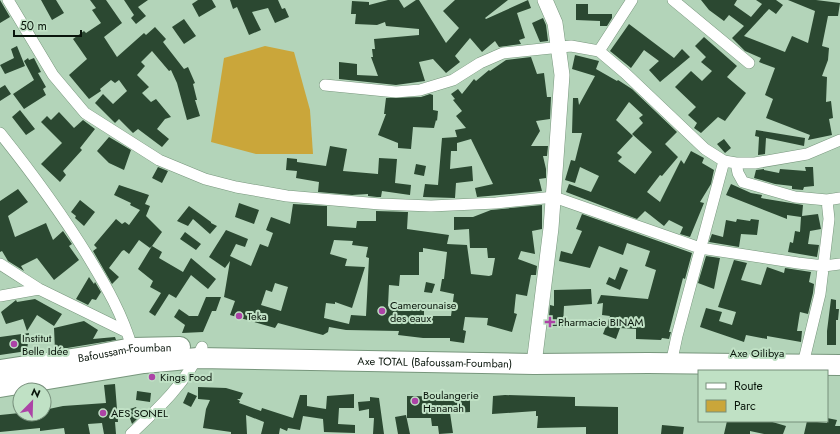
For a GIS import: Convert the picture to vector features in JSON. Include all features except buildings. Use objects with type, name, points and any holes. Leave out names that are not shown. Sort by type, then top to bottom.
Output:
[{"type":"highway","name":"Bafoussam-Foumban","points":[[2,378],[86,357],[129,340],[200,352]]},
{"type":"highway","name":"Bafoussam-Foumban","points":[[2,378],[144,363],[200,352]]},
{"type":"highway","name":"Axe TOTAL (Bafoussam-Foumban)","points":[[200,352],[295,361],[477,358],[672,359]]},
{"type":"highway","name":"Axe Oilibya","points":[[804,359],[840,353]]},
{"type":"highway","name":"Axe Oilibya","points":[[672,359],[804,359],[840,364]]},
{"type":"street","points":[[8,0],[53,75],[85,114],[159,160],[205,179],[236,187],[287,196],[380,204],[431,206],[496,203],[554,197],[700,248],[824,266],[840,264]]},
{"type":"street","points":[[534,359],[554,197],[562,74],[555,23],[545,0]]},
{"type":"street","points":[[598,52],[632,0]]},
{"type":"street","points":[[673,0],[749,63]]},
{"type":"street","points":[[325,85],[396,92],[420,90],[453,80],[480,63],[503,53],[520,50],[571,46],[598,52],[625,73],[705,149],[724,161],[736,163],[755,163],[807,154],[840,140]]},
{"type":"street","points":[[0,133],[44,189],[76,237],[110,293],[129,340]]},
{"type":"street","points":[[672,359],[724,161]]},
{"type":"street","points":[[736,163],[738,173],[743,182],[795,197],[828,200],[840,198]]},
{"type":"street","points":[[804,359],[810,340],[820,294],[829,219],[828,200]]},
{"type":"street","points":[[0,264],[38,289],[129,340]]},
{"type":"street","points":[[0,296],[38,289]]},
{"type":"street","points":[[131,434],[151,416],[185,377],[200,352]]},
{"type":"green space","points":[[265,46],[294,52],[310,110],[313,154],[256,154],[211,142],[224,58]]},
{"type":"place","name":"Camerounaise des eaux","points":[[382,311]]},
{"type":"place","name":"Teka","points":[[239,316]]},
{"type":"place","name":"Pharmacie BINAM","points":[[550,322]]},
{"type":"place","name":"Institut Belle Idée","points":[[14,344]]},
{"type":"place","name":"Kings Food","points":[[152,377]]},
{"type":"place","name":"Boulangerie Hananah","points":[[415,401]]},
{"type":"place","name":"AES SONEL","points":[[103,413]]}]
